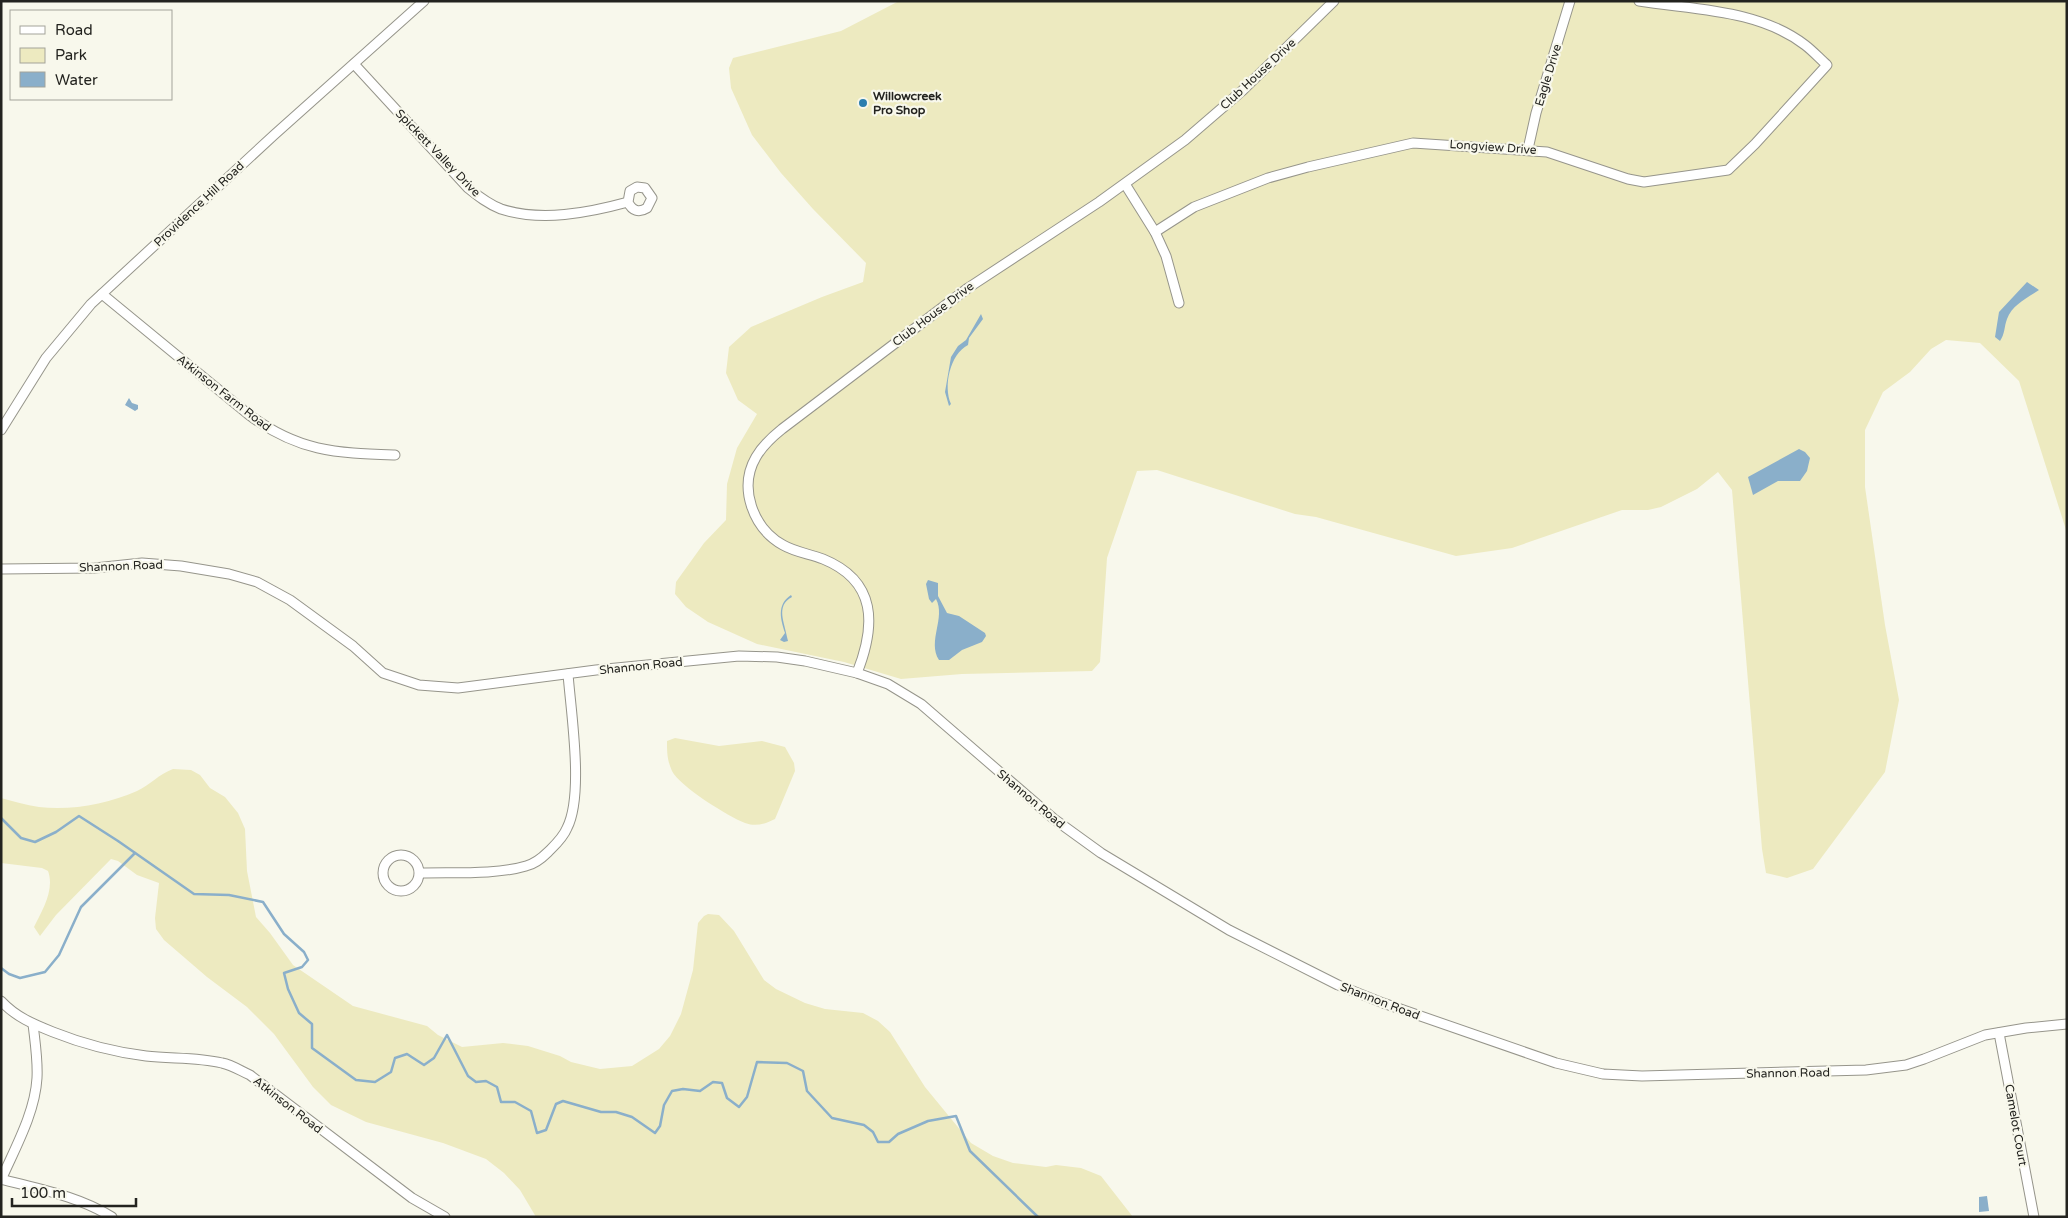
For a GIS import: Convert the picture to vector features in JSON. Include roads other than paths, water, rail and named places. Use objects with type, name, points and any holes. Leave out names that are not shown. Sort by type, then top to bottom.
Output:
[{"type":"street","name":"Providence Hill Road","points":[[1,430],[56,344],[102,294],[424,1]]},
{"type":"street","name":"Club House Drive","points":[[857,673],[868,637],[870,616],[865,596],[855,580],[840,567],[822,558],[784,546],[769,535],[757,521],[750,503],[749,485],[749,475],[755,458],[767,442],[782,429],[960,293],[1125,184],[1215,115],[1278,57],[1334,1]]},
{"type":"street","name":"Eagle Drive","points":[[1528,149],[1536,113],[1570,1]]},
{"type":"street","name":"Longview Drive","points":[[1155,232],[1194,207],[1268,178],[1395,146],[1428,143],[1518,150],[1528,149],[1547,152],[1628,179],[1644,182],[1728,170],[1756,144],[1827,66],[1804,45],[1786,33],[1766,24],[1718,12],[1639,1]]},
{"type":"street","name":"Spickett Valley Drive","points":[[354,64],[468,188],[483,200],[500,208],[538,214],[593,210],[628,202]]},
{"type":"street","points":[[1125,184],[1155,232],[1166,256],[1179,303]]},
{"type":"street","name":"Atkinson Farm Road","points":[[102,294],[248,414],[271,430],[298,442],[326,451],[395,455]]},
{"type":"street","name":"Shannon Road","points":[[1,569],[94,568],[142,563],[181,566],[229,574],[256,582],[290,600],[353,646],[383,673],[419,685],[458,688],[701,659],[758,656],[805,661],[857,673],[888,684],[921,704],[1054,819],[1101,853],[1229,930],[1338,985],[1383,1003],[1556,1063],[1603,1074],[1642,1076],[1866,1070],[1896,1066],[1924,1059],[1985,1035],[2067,1024]]},
{"type":"street","points":[[420,873],[519,868],[528,866],[541,858],[558,843],[567,829],[575,799],[576,776],[568,674]]},
{"type":"street","points":[[400,855],[412,858],[419,867],[420,873],[419,879],[411,889],[399,892],[388,886],[383,875],[383,869],[390,859],[400,855]]},
{"type":"street","name":"Atkinson Road","points":[[1,1001],[16,1015],[70,1039],[108,1050],[147,1056],[196,1058],[224,1063],[250,1075],[412,1198],[445,1217]]},
{"type":"street","points":[[33,1024],[37,1055],[35,1092],[27,1118],[1,1179],[73,1198],[112,1217]]},
{"type":"street","name":"Camelot Court","points":[[1999,1033],[2034,1217]]},
{"type":"water","points":[[2027,282],[2039,290],[2020,302],[2012,310],[2000,341],[1995,337],[1999,312]]},
{"type":"water","points":[[981,314],[983,319],[969,338],[968,345],[957,355],[950,371],[948,388],[951,404],[949,406],[945,392],[951,357],[958,346],[966,340]]},
{"type":"water","points":[[129,398],[132,403],[138,405],[138,409],[135,411],[125,405]]},
{"type":"water","points":[[1799,449],[1810,458],[1807,471],[1800,481],[1778,481],[1753,495],[1748,477]]},
{"type":"water","points":[[928,580],[938,583],[938,596],[947,613],[959,616],[985,633],[986,636],[982,642],[962,650],[949,660],[939,660],[936,653],[935,637],[939,606],[936,599],[932,603],[929,599],[926,584]]},
{"type":"water","points":[[791,595],[792,597],[787,601],[782,610],[788,641],[784,642],[780,640],[785,633],[781,618],[781,608],[786,599]]},
{"type":"water","points":[[1987,1196],[1989,1211],[1979,1212],[1979,1197]]},
{"type":"waterway","points":[[1,818],[21,838],[35,842],[56,832],[79,816],[194,894],[229,895],[263,902],[284,934],[304,952],[308,960],[302,967],[284,973],[288,989],[299,1013],[312,1024],[312,1048],[356,1080],[375,1082],[391,1072],[395,1058],[407,1054],[424,1065],[434,1058],[447,1035],[468,1076],[476,1082],[486,1081],[497,1087],[501,1102],[515,1102],[531,1111],[537,1133],[546,1130],[556,1104],[563,1101],[601,1112],[616,1112],[632,1117],[655,1133],[660,1126],[664,1105],[672,1091],[683,1089],[700,1091],[713,1082],[722,1083],[727,1098],[739,1107],[747,1097],[757,1062],[787,1063],[803,1071],[807,1091],[832,1118],[864,1125],[873,1132],[878,1142],[889,1142],[898,1134],[928,1121],[956,1116],[970,1151],[1038,1217]]},
{"type":"waterway","points":[[1,968],[9,974],[20,978],[45,972],[59,955],[81,907],[135,853]]},
{"type":"place","name":"Willowcreek Pro Shop","points":[[863,103]]}]
